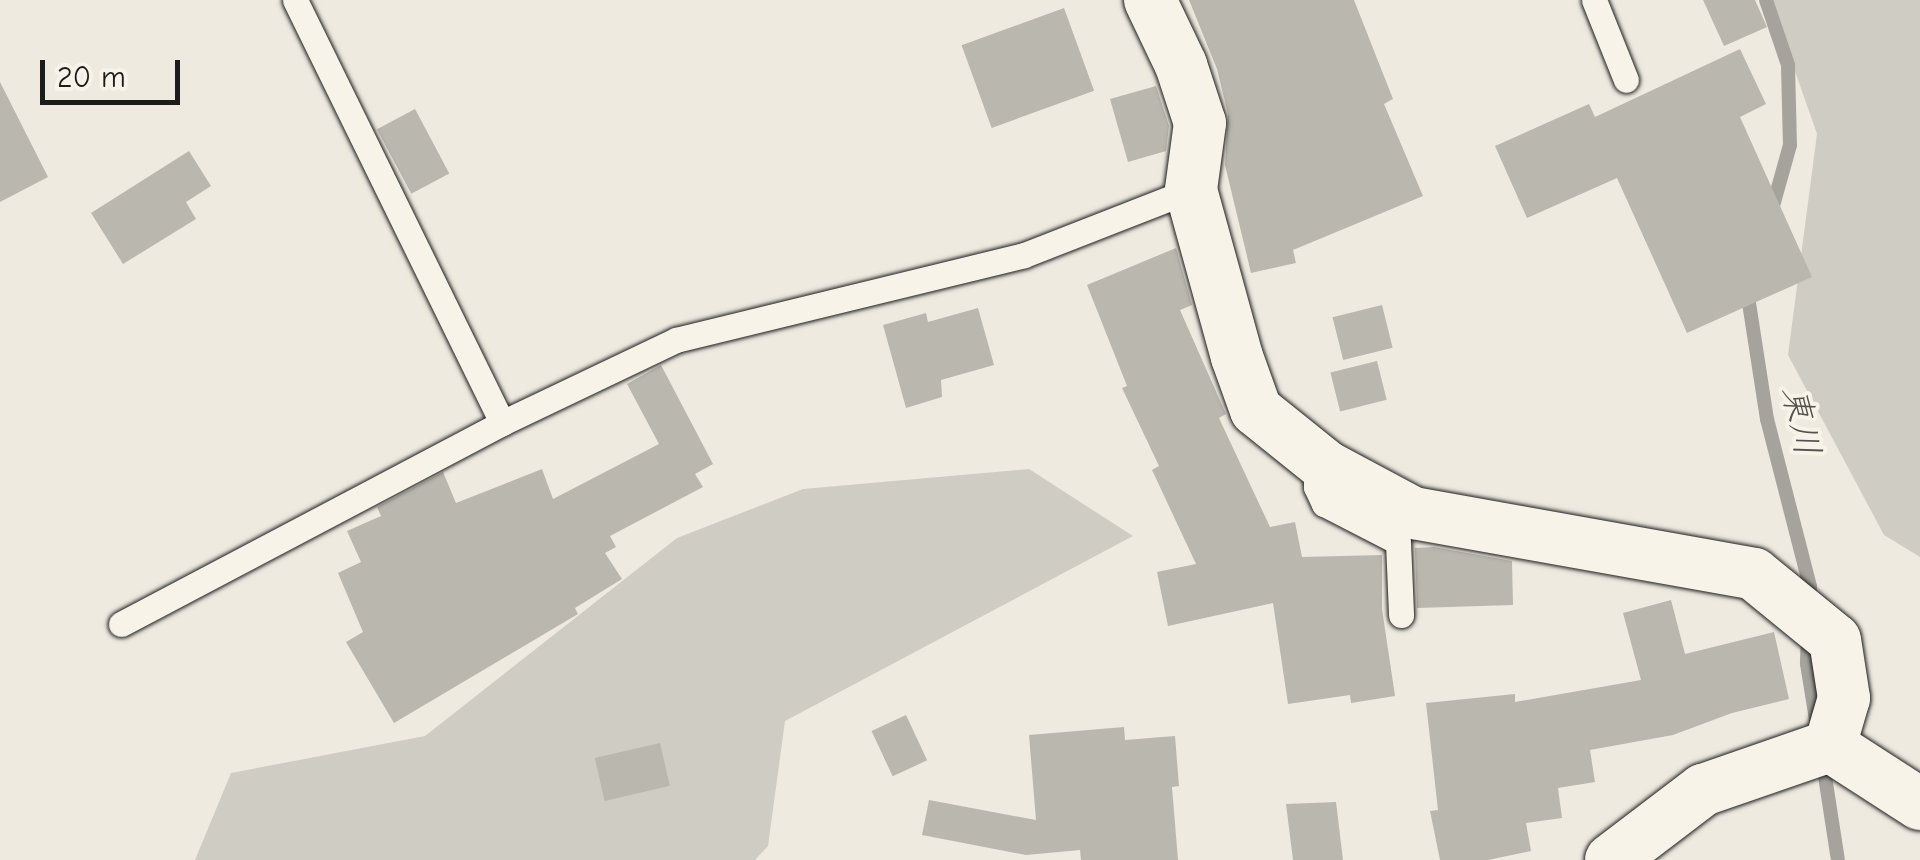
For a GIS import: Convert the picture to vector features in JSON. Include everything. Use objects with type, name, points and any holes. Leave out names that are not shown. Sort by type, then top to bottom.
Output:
[{"type":"street","points":[[1150,0],[1182,65],[1200,124],[1191,190],[1237,357],[1256,410],[1316,459],[1412,513],[1754,574],[1835,640],[1844,698],[1830,746]]},
{"type":"street","points":[[1830,746],[1920,804]]},
{"type":"street","points":[[1611,860],[1703,790],[1830,746]]},
{"type":"lane","points":[[295,0],[502,423]]},
{"type":"lane","points":[[1594,0],[1626,80]]},
{"type":"lane","points":[[121,624],[502,423],[676,340],[1024,255],[1191,190]]},
{"type":"lane","points":[[1316,459],[1316,487],[1324,504],[1398,542],[1401,615]]},
{"type":"shaded area","points":[[1770,0],[1920,0],[1920,557],[1884,535],[1788,355],[1817,134]]},
{"type":"shaded area","points":[[1029,469],[1133,536],[785,721],[768,846],[755,860],[195,860],[231,773],[425,736],[677,538],[803,489]]},
{"type":"building","points":[[1189,0],[1354,0],[1393,99],[1384,104],[1423,196],[1293,250],[1296,263],[1251,273],[1225,165],[1228,114],[1217,69]]},
{"type":"building","points":[[1703,0],[1755,0],[1767,27],[1724,46]]},
{"type":"building","points":[[1064,8],[1094,91],[992,128],[962,45]]},
{"type":"building","points":[[1740,49],[1766,104],[1740,117],[1812,277],[1687,333],[1617,178],[1527,218],[1495,146],[1589,104],[1595,117]]},
{"type":"building","points":[[0,82],[48,177],[0,202]]},
{"type":"building","points":[[1156,86],[1169,126],[1166,151],[1128,162],[1110,99]]},
{"type":"building","points":[[415,109],[449,173],[411,194],[377,129]]},
{"type":"building","points":[[189,151],[211,186],[186,202],[196,219],[123,264],[91,213]]},
{"type":"building","points":[[1176,248],[1192,305],[1180,310],[1226,414],[1219,418],[1270,527],[1295,522],[1302,557],[1382,555],[1382,609],[1395,696],[1351,703],[1350,695],[1288,704],[1273,603],[1168,626],[1157,572],[1196,564],[1152,470],[1159,466],[1122,388],[1127,386],[1087,285]]},
{"type":"building","points":[[1382,305],[1393,348],[1343,360],[1333,317]]},
{"type":"building","points":[[978,308],[994,365],[941,380],[942,397],[906,408],[883,325],[926,313],[928,322]]},
{"type":"building","points":[[1377,361],[1387,400],[1340,411],[1330,373]]},
{"type":"building","points":[[661,365],[713,464],[695,474],[703,487],[610,536],[616,547],[605,553],[622,579],[575,608],[578,614],[394,723],[346,642],[363,632],[338,573],[361,562],[347,531],[381,516],[377,507],[443,472],[456,503],[542,469],[553,499],[659,444],[627,384]]},
{"type":"building","points":[[1434,547],[1512,561],[1513,605],[1417,608],[1415,548]]},
{"type":"building","points":[[1671,600],[1685,654],[1774,632],[1789,699],[1732,713],[1673,735],[1590,750],[1595,782],[1558,788],[1562,818],[1526,823],[1531,851],[1488,860],[1440,860],[1430,811],[1438,810],[1426,703],[1515,694],[1515,702],[1641,680],[1623,613]]},
{"type":"building","points":[[906,715],[927,760],[893,776],[872,731]]},
{"type":"building","points":[[1124,727],[1125,740],[1175,736],[1179,786],[1172,787],[1178,860],[1081,860],[1080,850],[1026,855],[922,835],[929,800],[1036,820],[1029,735]]},
{"type":"building","points":[[660,743],[670,786],[605,801],[595,758]]},
{"type":"building","points":[[1336,802],[1343,860],[1293,860],[1286,804]]},
{"type":"waterway","name":"東川","points":[[1766,0],[1788,65],[1790,145],[1771,213]]},
{"type":"waterway","name":"東川","points":[[1747,290],[1767,419],[1810,587],[1809,602]]},
{"type":"waterway","name":"東川","points":[[1808,633],[1807,664],[1817,726]]},
{"type":"waterway","name":"東川","points":[[1822,757],[1838,860]]}]
